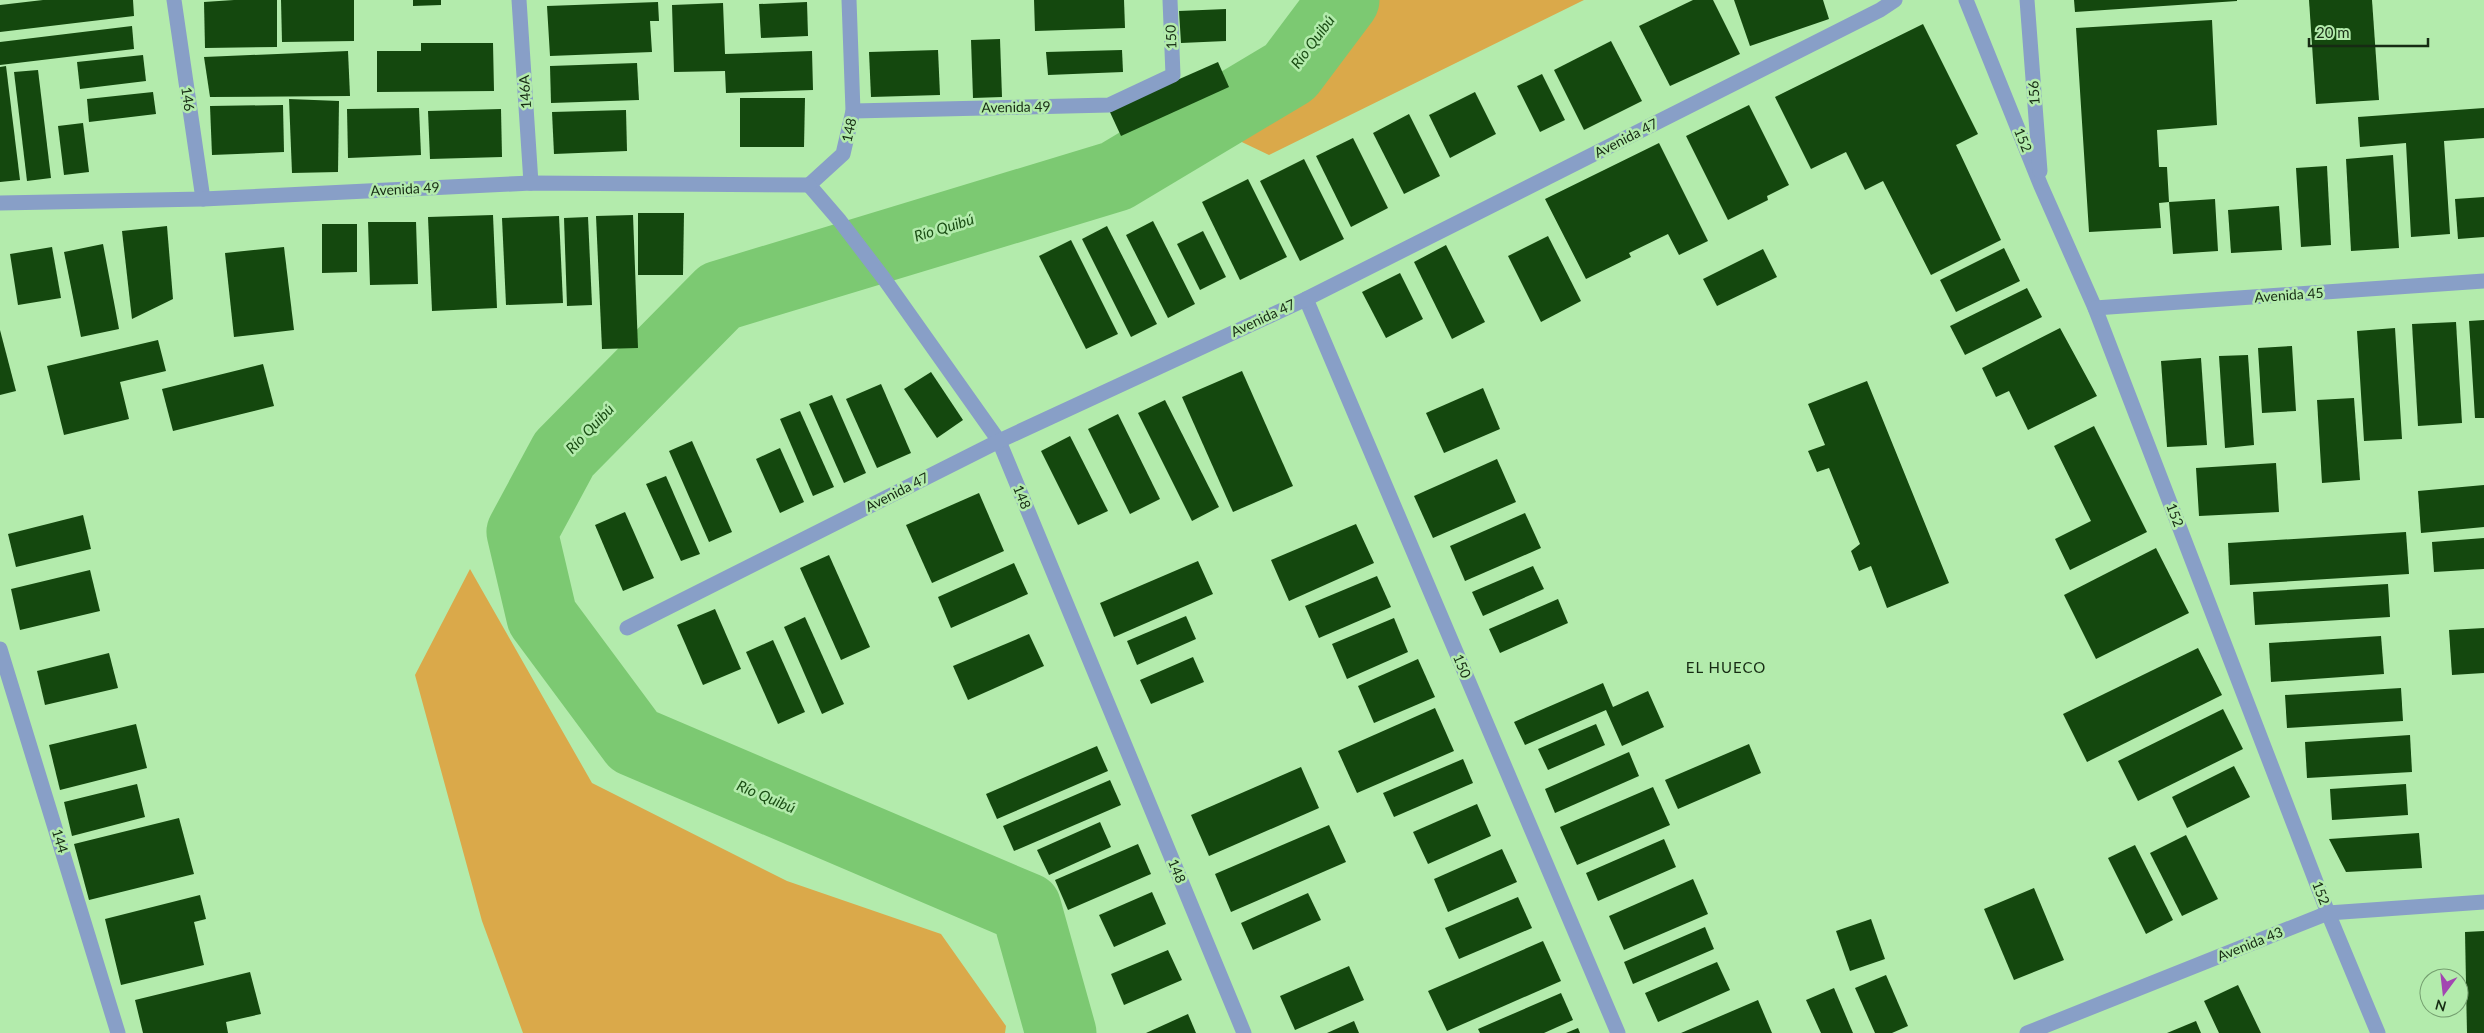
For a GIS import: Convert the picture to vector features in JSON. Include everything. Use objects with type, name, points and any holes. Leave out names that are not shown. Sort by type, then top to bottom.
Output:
[{"type":"street","name":"146","points":[[174,0],[202,199]]},
{"type":"street","name":"146A","points":[[519,0],[531,184]]},
{"type":"street","name":"148","points":[[849,0],[853,111],[843,154],[809,186],[840,221],[885,280],[999,442],[1244,1033]]},
{"type":"street","name":"150","points":[[1170,0],[1172,75]]},
{"type":"street","name":"Avenida 47","points":[[627,628],[999,442],[1306,299],[1872,14],[1895,0]]},
{"type":"street","name":"152","points":[[1966,0],[2041,186],[2095,308],[2328,912],[2378,1033]]},
{"type":"street","name":"156","points":[[2027,0],[2041,186]]},
{"type":"street","name":"Avenida 49","points":[[853,111],[1109,105],[1172,75]]},
{"type":"street","name":"Avenida 49","points":[[0,203],[202,199],[531,184],[809,186]]},
{"type":"street","name":"Avenida 45","points":[[2095,308],[2484,281]]},
{"type":"street","name":"150","points":[[1306,299],[1618,1033]]},
{"type":"street","name":"144","points":[[0,649],[118,1033]]},
{"type":"street","name":"Avenida 43","points":[[2027,1033],[2328,912],[2484,902]]},
{"type":"shaded area","points":[[1307,0],[1584,0],[1269,155],[1181,113],[1231,88]]},
{"type":"shaded area","points":[[470,569],[592,783],[787,881],[941,934],[1006,1026],[1005,1033],[523,1033],[482,921],[415,675]]},
{"type":"building","points":[[43,0],[133,0],[134,16],[0,32],[0,5]]},
{"type":"building","points":[[277,0],[277,47],[205,48],[204,2]]},
{"type":"building","points":[[281,0],[354,0],[354,41],[282,42]]},
{"type":"building","points":[[413,0],[441,0],[441,5],[413,6]]},
{"type":"building","points":[[1034,0],[1124,0],[1125,28],[1035,31]]},
{"type":"building","points":[[1693,0],[1713,0],[1740,54],[1670,86],[1639,26]]},
{"type":"building","points":[[1734,0],[1823,0],[1829,19],[1750,46]]},
{"type":"building","points":[[2074,0],[2237,0],[2237,1],[2075,12]]},
{"type":"building","points":[[2309,0],[2372,0],[2379,100],[2316,104]]},
{"type":"building","points":[[658,2],[659,21],[650,21],[652,52],[550,56],[547,6]]},
{"type":"building","points":[[807,2],[808,36],[761,38],[759,4]]},
{"type":"building","points":[[723,3],[725,54],[812,51],[813,90],[726,93],[725,71],[674,72],[672,5]]},
{"type":"building","points":[[1226,9],[1226,41],[1181,43],[1179,11]]},
{"type":"building","points":[[2212,20],[2217,125],[2157,130],[2159,167],[2167,167],[2169,202],[2159,203],[2161,228],[2089,232],[2076,28]]},
{"type":"building","points":[[1923,24],[1978,134],[1956,145],[2001,240],[1931,275],[1883,181],[1865,190],[1846,152],[1811,169],[1775,97]]},
{"type":"building","points":[[132,26],[134,49],[0,65],[0,42]]},
{"type":"building","points":[[1000,39],[1002,97],[973,98],[971,40]]},
{"type":"building","points":[[1611,41],[1642,101],[1584,130],[1554,70]]},
{"type":"building","points":[[421,43],[493,43],[494,91],[377,92],[377,51],[421,51]]},
{"type":"building","points":[[938,50],[940,95],[871,97],[869,52]]},
{"type":"building","points":[[1122,50],[1123,72],[1048,75],[1046,52]]},
{"type":"building","points":[[348,51],[350,96],[210,97],[204,57]]},
{"type":"building","points":[[143,55],[146,81],[80,89],[77,62]]},
{"type":"building","points":[[1218,62],[1229,87],[1121,136],[1109,110]]},
{"type":"building","points":[[637,63],[639,100],[551,103],[550,66]]},
{"type":"building","points":[[6,66],[20,180],[0,182],[0,67]]},
{"type":"building","points":[[38,70],[51,178],[27,181],[14,72]]},
{"type":"building","points":[[1542,74],[1565,120],[1540,132],[1517,86]]},
{"type":"building","points":[[153,92],[156,114],[89,122],[87,99]]},
{"type":"building","points":[[1475,92],[1496,134],[1450,158],[1429,115]]},
{"type":"building","points":[[740,98],[805,98],[804,147],[740,147]]},
{"type":"building","points":[[289,99],[339,101],[338,172],[292,173]]},
{"type":"building","points":[[283,105],[284,152],[212,155],[210,106]]},
{"type":"building","points":[[1749,105],[1789,185],[1767,196],[1768,200],[1728,220],[1686,136]]},
{"type":"building","points":[[419,108],[421,155],[348,158],[347,109]]},
{"type":"building","points":[[2484,108],[2484,138],[2444,141],[2450,234],[2411,237],[2406,143],[2360,147],[2358,117]]},
{"type":"building","points":[[501,109],[502,157],[430,159],[428,111]]},
{"type":"building","points":[[626,110],[627,151],[554,154],[552,112]]},
{"type":"building","points":[[1409,114],[1440,176],[1404,194],[1373,133]]},
{"type":"building","points":[[83,123],[89,172],[64,175],[58,126]]},
{"type":"building","points":[[1353,138],[1388,208],[1351,227],[1316,156]]},
{"type":"building","points":[[1659,143],[1708,241],[1679,255],[1668,234],[1629,253],[1631,257],[1586,279],[1545,199]]},
{"type":"building","points":[[2393,155],[2399,248],[2351,251],[2346,159]]},
{"type":"building","points":[[1304,159],[1344,239],[1300,261],[1260,181]]},
{"type":"building","points":[[2327,166],[2331,245],[2301,247],[2296,168]]},
{"type":"building","points":[[1248,179],[1287,257],[1240,280],[1202,202]]},
{"type":"building","points":[[2484,197],[2484,237],[2458,239],[2455,199]]},
{"type":"building","points":[[2215,199],[2218,251],[2173,254],[2169,202]]},
{"type":"building","points":[[2279,206],[2282,250],[2231,253],[2228,210]]},
{"type":"building","points":[[638,213],[684,213],[683,275],[638,275]]},
{"type":"building","points":[[493,215],[497,308],[432,311],[428,217]]},
{"type":"building","points":[[633,215],[638,348],[602,349],[596,216]]},
{"type":"building","points":[[559,216],[563,303],[506,305],[502,218]]},
{"type":"building","points":[[588,217],[592,305],[567,306],[564,218]]},
{"type":"building","points":[[1153,221],[1195,304],[1168,318],[1126,235]]},
{"type":"building","points":[[368,222],[416,222],[418,284],[370,285]]},
{"type":"building","points":[[322,224],[357,224],[357,272],[322,273]]},
{"type":"building","points":[[167,226],[173,299],[132,319],[122,231]]},
{"type":"building","points":[[1107,226],[1157,324],[1131,337],[1082,239]]},
{"type":"building","points":[[1203,231],[1226,277],[1200,290],[1177,244]]},
{"type":"building","points":[[1548,236],[1581,301],[1541,322],[1508,256]]},
{"type":"building","points":[[1071,240],[1118,334],[1086,349],[1039,256]]},
{"type":"building","points":[[103,244],[119,329],[81,337],[64,252]]},
{"type":"building","points":[[1446,245],[1485,322],[1452,339],[1414,262]]},
{"type":"building","points":[[52,247],[61,298],[18,305],[10,254]]},
{"type":"building","points":[[284,247],[294,330],[234,337],[225,253]]},
{"type":"building","points":[[2004,248],[2020,281],[1956,312],[1940,280]]},
{"type":"building","points":[[1763,249],[1777,277],[1717,306],[1703,279]]},
{"type":"building","points":[[1400,273],[1423,319],[1386,338],[1362,292]]},
{"type":"building","points":[[2027,288],[2042,317],[1965,355],[1950,326]]},
{"type":"building","points":[[2484,320],[2484,418],[2475,418],[2469,321]]},
{"type":"building","points":[[2456,322],[2462,423],[2418,426],[2412,324]]},
{"type":"building","points":[[2060,328],[2097,396],[2028,430],[2009,391],[1996,397],[1982,368]]},
{"type":"building","points":[[2395,328],[2402,439],[2364,441],[2357,331]]},
{"type":"building","points":[[0,330],[16,391],[0,395]]},
{"type":"building","points":[[158,340],[166,371],[120,382],[129,419],[64,435],[47,366]]},
{"type":"building","points":[[2292,346],[2296,411],[2262,413],[2258,348]]},
{"type":"building","points":[[2248,355],[2254,445],[2225,448],[2219,356]]},
{"type":"building","points":[[2201,358],[2207,445],[2167,447],[2161,361]]},
{"type":"building","points":[[263,364],[274,406],[173,431],[162,389]]},
{"type":"building","points":[[1242,371],[1293,486],[1233,512],[1182,397]]},
{"type":"building","points":[[931,372],[963,420],[937,438],[904,389]]},
{"type":"building","points":[[1867,381],[1949,583],[1887,608],[1871,566],[1859,571],[1851,551],[1860,544],[1829,468],[1817,472],[1808,451],[1825,445],[1808,404]]},
{"type":"building","points":[[881,384],[911,453],[877,468],[846,399]]},
{"type":"building","points":[[1483,388],[1500,429],[1444,453],[1426,413]]},
{"type":"building","points":[[832,395],[866,473],[844,483],[809,404]]},
{"type":"building","points":[[2354,398],[2360,480],[2322,483],[2317,400]]},
{"type":"building","points":[[1165,400],[1219,507],[1192,521],[1138,413]]},
{"type":"building","points":[[800,411],[834,487],[813,496],[780,419]]},
{"type":"building","points":[[1118,414],[1160,499],[1130,514],[1088,429]]},
{"type":"building","points":[[2094,426],[2147,532],[2070,570],[2055,539],[2091,521],[2054,446]]},
{"type":"building","points":[[1070,436],[1108,511],[1078,525],[1041,451]]},
{"type":"building","points":[[692,441],[732,532],[709,542],[669,451]]},
{"type":"building","points":[[780,448],[804,502],[780,513],[756,459]]},
{"type":"building","points":[[1497,459],[1516,502],[1433,538],[1414,496]]},
{"type":"building","points":[[2276,463],[2279,512],[2199,516],[2196,468]]},
{"type":"building","points":[[666,476],[700,554],[681,561],[646,484]]},
{"type":"building","points":[[2484,485],[2484,527],[2421,533],[2418,491]]},
{"type":"building","points":[[979,493],[1004,551],[932,583],[906,525]]},
{"type":"building","points":[[625,512],[654,578],[623,591],[595,525]]},
{"type":"building","points":[[1525,513],[1541,548],[1465,581],[1450,546]]},
{"type":"building","points":[[83,515],[91,549],[16,567],[8,534]]},
{"type":"building","points":[[1356,524],[1374,563],[1289,601],[1271,560]]},
{"type":"building","points":[[2406,532],[2409,574],[2230,585],[2228,543]]},
{"type":"building","points":[[2484,538],[2484,569],[2434,572],[2432,542]]},
{"type":"building","points":[[2156,548],[2189,613],[2096,659],[2064,595]]},
{"type":"building","points":[[829,555],[870,647],[841,660],[800,568]]},
{"type":"building","points":[[1198,561],[1213,594],[1114,637],[1100,603]]},
{"type":"building","points":[[1014,563],[1028,594],[951,628],[938,597]]},
{"type":"building","points":[[1533,566],[1544,589],[1483,616],[1472,592]]},
{"type":"building","points":[[90,570],[100,611],[20,630],[11,589]]},
{"type":"building","points":[[1377,576],[1391,607],[1319,638],[1305,606]]},
{"type":"building","points":[[2388,584],[2390,617],[2255,625],[2253,592]]},
{"type":"building","points":[[1558,599],[1568,623],[1500,653],[1489,629]]},
{"type":"building","points":[[715,609],[741,669],[703,685],[677,625]]},
{"type":"building","points":[[1186,616],[1196,639],[1137,665],[1127,641]]},
{"type":"building","points":[[805,617],[844,704],[822,714],[784,627]]},
{"type":"building","points":[[1394,618],[1408,652],[1347,679],[1332,644]]},
{"type":"building","points":[[2484,628],[2484,673],[2452,675],[2449,630]]},
{"type":"building","points":[[1029,634],[1044,666],[968,700],[953,666]]},
{"type":"building","points":[[2381,636],[2384,674],[2271,682],[2269,643]]},
{"type":"building","points":[[773,640],[805,712],[778,724],[746,652]]},
{"type":"building","points":[[2198,648],[2222,695],[2087,762],[2063,714]]},
{"type":"building","points":[[109,653],[118,688],[45,705],[37,671]]},
{"type":"building","points":[[1193,657],[1204,682],[1151,704],[1140,680]]},
{"type":"building","points":[[1418,659],[1435,697],[1374,723],[1358,686]]},
{"type":"building","points":[[1603,683],[1613,707],[1648,691],[1664,727],[1622,746],[1606,710],[1525,745],[1514,722]]},
{"type":"building","points":[[2401,688],[2403,721],[2287,728],[2285,695]]},
{"type":"building","points":[[1435,708],[1454,751],[1357,793],[1338,751]]},
{"type":"building","points":[[2223,709],[2243,749],[2138,801],[2118,761]]},
{"type":"building","points":[[136,724],[147,768],[60,790],[49,745]]},
{"type":"building","points":[[1596,724],[1605,745],[1548,770],[1538,749]]},
{"type":"building","points":[[2410,735],[2412,772],[2307,778],[2305,742]]},
{"type":"building","points":[[1749,744],[1761,773],[1678,809],[1665,780]]},
{"type":"building","points":[[1097,746],[1108,771],[997,819],[986,794]]},
{"type":"building","points":[[1629,752],[1639,776],[1555,813],[1545,789]]},
{"type":"building","points":[[1463,759],[1473,783],[1394,817],[1383,793]]},
{"type":"building","points":[[2234,766],[2250,797],[2187,828],[2172,797]]},
{"type":"building","points":[[1301,767],[1319,808],[1209,856],[1191,815]]},
{"type":"building","points":[[1110,780],[1121,805],[1014,851],[1003,826]]},
{"type":"building","points":[[137,784],[145,817],[72,836],[64,802]]},
{"type":"building","points":[[2406,784],[2408,815],[2332,820],[2330,789]]},
{"type":"building","points":[[1653,787],[1670,825],[1577,865],[1560,827]]},
{"type":"building","points":[[1477,804],[1491,836],[1428,864],[1413,832]]},
{"type":"building","points":[[179,818],[194,874],[89,900],[74,844]]},
{"type":"building","points":[[1100,822],[1111,847],[1049,875],[1037,850]]},
{"type":"building","points":[[1329,825],[1346,862],[1231,912],[1215,874]]},
{"type":"building","points":[[2419,833],[2422,868],[2346,872],[2329,839]]},
{"type":"building","points":[[2186,835],[2218,899],[2182,916],[2150,853]]},
{"type":"building","points":[[1664,839],[1676,867],[1598,901],[1586,873]]},
{"type":"building","points":[[1138,844],[1151,874],[1068,910],[1055,880]]},
{"type":"building","points":[[2135,845],[2173,920],[2146,934],[2108,858]]},
{"type":"building","points":[[1502,849],[1517,882],[1448,912],[1434,879]]},
{"type":"building","points":[[1693,879],[1708,914],[1624,950],[1609,916]]},
{"type":"building","points":[[2034,888],[2064,960],[2014,980],[1984,909]]},
{"type":"building","points":[[1152,892],[1166,924],[1114,947],[1099,915]]},
{"type":"building","points":[[1308,893],[1321,920],[1253,950],[1241,923]]},
{"type":"building","points":[[200,895],[206,919],[194,922],[204,965],[121,985],[105,919]]},
{"type":"building","points":[[1518,897],[1532,928],[1459,959],[1445,928]]},
{"type":"building","points":[[1871,919],[1885,959],[1850,971],[1836,931]]},
{"type":"building","points":[[1705,927],[1714,949],[1633,984],[1624,962]]},
{"type":"building","points":[[2484,931],[2484,1033],[2467,1033],[2467,1018],[2469,1018],[2469,968],[2466,968],[2465,932]]},
{"type":"building","points":[[1543,941],[1561,981],[1447,1031],[1428,991]]},
{"type":"building","points":[[1168,950],[1182,980],[1124,1005],[1111,974]]},
{"type":"building","points":[[1717,962],[1730,990],[1658,1022],[1645,993]]},
{"type":"building","points":[[1349,966],[1364,1000],[1295,1030],[1280,996]]},
{"type":"building","points":[[250,972],[261,1014],[226,1022],[228,1033],[143,1033],[135,1000]]},
{"type":"building","points":[[1886,975],[1908,1026],[1892,1033],[1875,1033],[1855,988]]},
{"type":"building","points":[[2238,985],[2261,1033],[2219,1033],[2204,1001]]},
{"type":"building","points":[[1834,988],[1853,1033],[1821,1033],[1806,1000]]},
{"type":"building","points":[[1561,993],[1573,1020],[1544,1033],[1480,1033],[1478,1029]]},
{"type":"building","points":[[1758,1000],[1772,1033],[1681,1033]]},
{"type":"building","points":[[1188,1014],[1196,1033],[1146,1033]]},
{"type":"building","points":[[1354,1021],[1359,1033],[1327,1033]]},
{"type":"building","points":[[2196,1021],[2201,1033],[2167,1033]]},
{"type":"building","points":[[1578,1028],[1580,1033],[1566,1033]]},
{"type":"waterway","name":"Río Quibú","points":[[1061,1033],[1026,908],[634,741],[542,617],[522,532],[564,454],[720,296],[1116,176],[1290,72],[1344,0]]},
{"type":"district","name":"EL HUECO","points":[[1726,668]]}]
